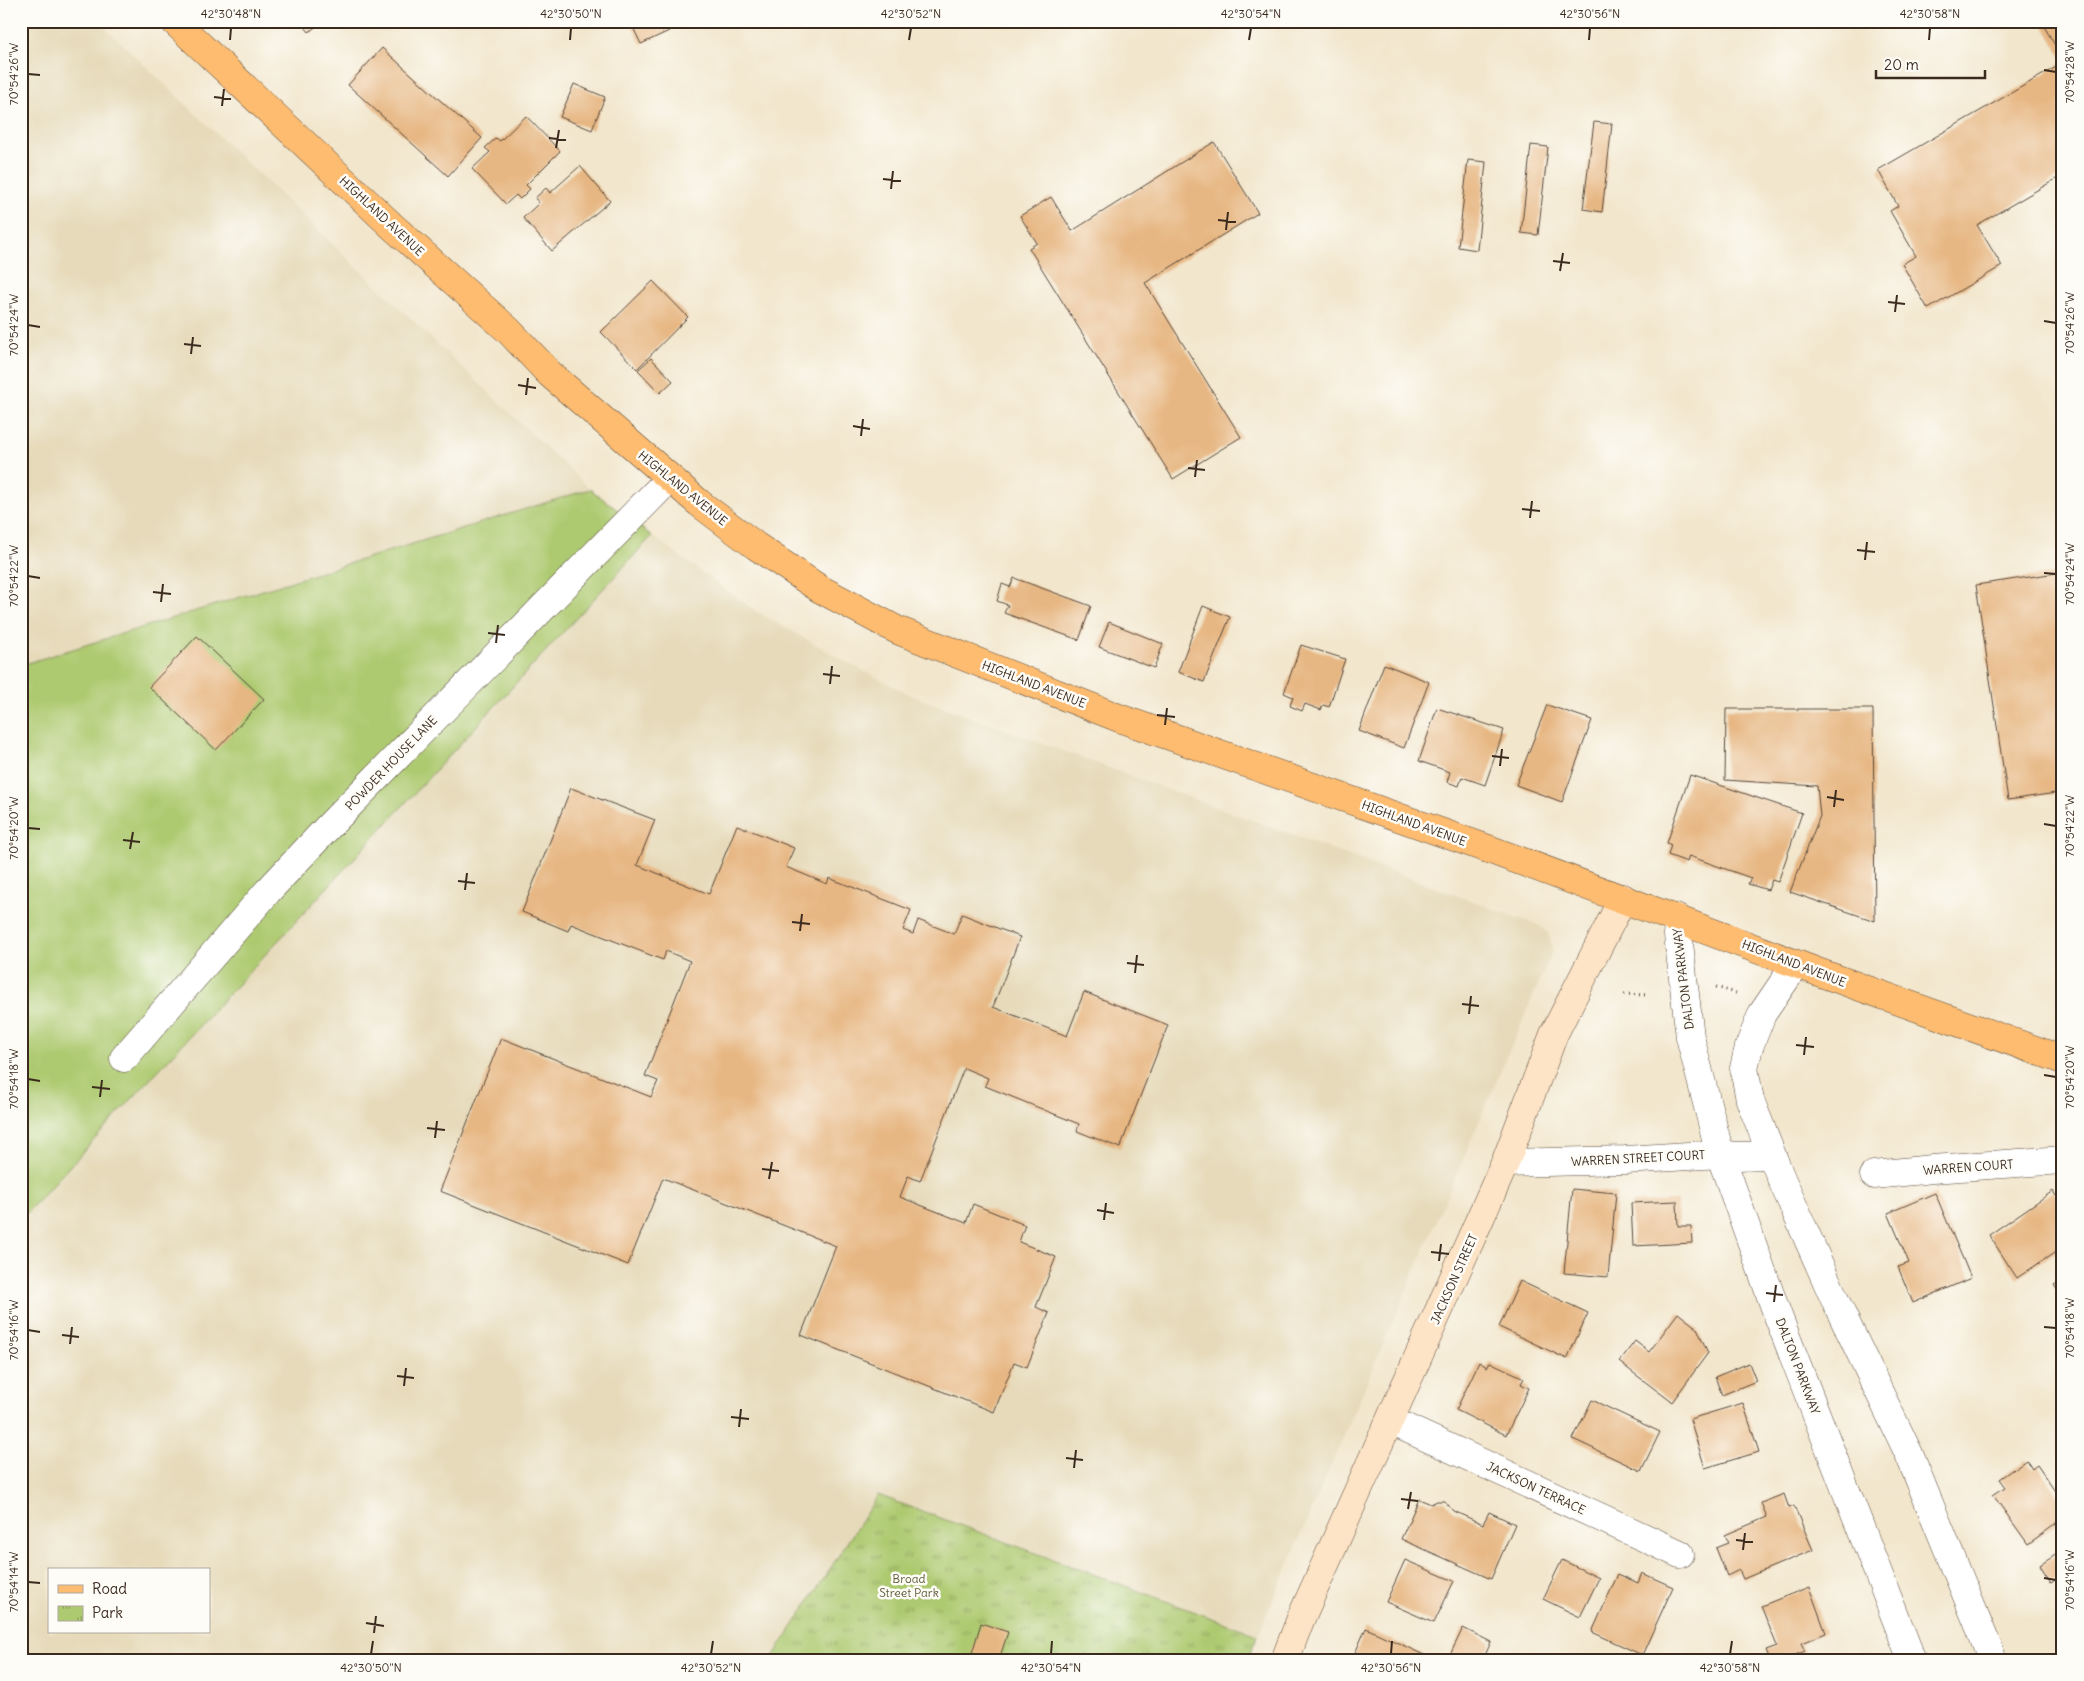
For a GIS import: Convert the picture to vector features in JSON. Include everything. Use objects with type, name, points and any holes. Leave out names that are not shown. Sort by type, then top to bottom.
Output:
[{"type":"main road","name":"HIGHLAND AVENUE","points":[[174,21],[392,226],[508,330],[550,374],[669,479],[756,546],[812,584],[896,630],[1119,718],[1622,898],[1796,964],[2063,1060]]},
{"type":"main road","name":"JACKSON STREET","points":[[1285,1660],[1301,1618],[1391,1421],[1505,1163],[1554,1034],[1622,898]]},
{"type":"street","name":"POWDER HOUSE LANE","points":[[124,1058],[268,891],[328,827],[669,479]]},
{"type":"street","name":"DALTON PARKWAY","points":[[1676,918],[1690,1037],[1720,1154],[1778,1316],[1912,1660]]},
{"type":"street","points":[[1796,964],[1762,1014],[1749,1047],[1744,1068],[1750,1100],[1771,1155],[1835,1300],[1909,1454],[1993,1660]]},
{"type":"street","name":"WARREN STREET COURT","points":[[1505,1163],[1625,1160],[1720,1154],[1736,1156],[1771,1155]]},
{"type":"street","name":"WARREN COURT","points":[[1874,1175],[2063,1160]]},
{"type":"street","name":"JACKSON TERRACE","points":[[1391,1421],[1680,1554]]},
{"type":"path","points":[[1624,994],[1647,995]]},
{"type":"shaded area","points":[[21,21],[98,21],[590,489],[26,1098],[21,1097]]},
{"type":"shaded area","points":[[652,536],[754,610],[850,664],[913,696],[1540,926],[1549,934],[1552,952],[1258,1635],[879,1495],[771,1660],[21,1660],[21,1220]]},
{"type":"green space","points":[[590,489],[652,536],[21,1219],[21,665]]},
{"type":"green space","name":"Broad Street Park","points":[[878,1495],[1258,1635],[1248,1660],[771,1660]]},
{"type":"building","points":[[300,21],[323,21],[309,32]]},
{"type":"building","points":[[630,21],[665,21],[669,31],[641,44]]},
{"type":"building","points":[[2041,21],[2063,21],[2063,59]]},
{"type":"building","points":[[382,48],[482,138],[448,176],[348,85]]},
{"type":"building","points":[[2063,63],[2063,175],[1977,225],[2002,266],[1928,309],[1902,264],[1916,256],[1890,211],[1898,206],[1878,170]]},
{"type":"building","points":[[574,84],[605,97],[592,130],[560,117]]},
{"type":"building","points":[[526,116],[560,151],[526,185],[530,189],[520,199],[516,195],[506,204],[472,169],[490,152],[485,148],[496,138],[500,141]]},
{"type":"building","points":[[1594,122],[1612,124],[1602,212],[1583,209]]},
{"type":"building","points":[[1214,142],[1258,213],[1145,283],[1241,437],[1173,479],[1029,248],[1037,243],[1020,216],[1051,197],[1072,231]]},
{"type":"building","points":[[1531,145],[1548,147],[1538,235],[1521,233]]},
{"type":"building","points":[[1468,160],[1486,162],[1477,250],[1458,247]]},
{"type":"building","points":[[580,166],[610,201],[552,251],[523,218],[539,203],[535,198],[546,188],[550,193]]},
{"type":"building","points":[[653,281],[688,317],[637,369],[601,332]]},
{"type":"building","points":[[651,358],[673,381],[660,393],[638,370]]},
{"type":"building","points":[[2063,572],[2063,792],[2008,800],[1976,585]]},
{"type":"building","points":[[1014,578],[1091,606],[1079,640],[1004,613],[1008,605],[997,601],[1002,584],[1010,587]]},
{"type":"building","points":[[1203,606],[1230,617],[1204,682],[1178,672]]},
{"type":"building","points":[[1109,622],[1163,644],[1154,668],[1099,647]]},
{"type":"building","points":[[197,636],[264,699],[216,750],[149,687]]},
{"type":"building","points":[[1301,645],[1345,659],[1329,707],[1323,705],[1321,710],[1305,704],[1302,711],[1290,706],[1293,697],[1284,693]]},
{"type":"building","points":[[1384,664],[1429,682],[1404,748],[1359,731]]},
{"type":"building","points":[[1547,705],[1592,720],[1562,802],[1516,785]]},
{"type":"building","points":[[1437,708],[1504,730],[1485,785],[1462,777],[1459,786],[1447,782],[1450,772],[1419,761]]},
{"type":"building","points":[[1726,709],[1873,709],[1875,921],[1790,892],[1820,816],[1817,786],[1725,780]]},
{"type":"building","points":[[1690,775],[1802,813],[1778,882],[1772,880],[1768,890],[1748,884],[1751,878],[1689,856],[1687,862],[1668,855],[1671,845],[1667,843]]},
{"type":"building","points":[[571,788],[655,820],[637,865],[709,894],[737,825],[794,848],[786,867],[827,884],[829,878],[911,910],[903,930],[913,934],[918,920],[954,934],[962,914],[1020,937],[993,1007],[1067,1036],[1084,992],[1168,1025],[1120,1148],[1077,1131],[1079,1124],[985,1086],[988,1078],[964,1068],[920,1181],[908,1176],[900,1197],[966,1223],[973,1204],[1025,1225],[1019,1242],[1056,1257],[1036,1307],[1049,1313],[1027,1367],[1014,1362],[994,1412],[801,1335],[836,1246],[663,1178],[628,1265],[440,1191],[501,1038],[651,1097],[658,1081],[645,1076],[690,961],[666,951],[663,960],[571,924],[568,931],[522,912]]},
{"type":"building","points":[[1572,1189],[1616,1193],[1608,1277],[1564,1273]]},
{"type":"building","points":[[2053,1191],[2056,1196],[2063,1192],[2063,1247],[2017,1278],[1989,1235]]},
{"type":"building","points":[[1935,1193],[1971,1278],[1913,1303],[1898,1267],[1909,1263],[1888,1213]]},
{"type":"building","points":[[1677,1201],[1678,1226],[1691,1226],[1692,1243],[1633,1246],[1631,1203]]},
{"type":"building","points":[[2063,1280],[2063,1299],[2054,1285]]},
{"type":"building","points":[[1520,1281],[1588,1313],[1567,1359],[1499,1327]]},
{"type":"building","points":[[2063,1299],[2063,1310],[2057,1302]]},
{"type":"building","points":[[1678,1313],[1697,1328],[1708,1353],[1672,1402],[1619,1362],[1635,1341],[1649,1352]]},
{"type":"building","points":[[1479,1362],[1487,1367],[1490,1362],[1524,1378],[1521,1384],[1529,1388],[1506,1435],[1456,1410]]},
{"type":"building","points":[[1749,1363],[1756,1381],[1722,1395],[1715,1377]]},
{"type":"building","points":[[1592,1400],[1660,1432],[1641,1471],[1573,1439]]},
{"type":"building","points":[[1743,1403],[1759,1452],[1705,1468],[1690,1419]]},
{"type":"building","points":[[2026,1460],[2032,1469],[2037,1465],[2061,1500],[2063,1499],[2063,1519],[2028,1544],[1993,1495],[2005,1487],[1999,1479]]},
{"type":"building","points":[[1784,1494],[1789,1508],[1794,1506],[1813,1550],[1743,1579],[1739,1570],[1727,1576],[1716,1548],[1729,1543],[1725,1535],[1767,1517],[1761,1503]]},
{"type":"building","points":[[1419,1499],[1431,1504],[1437,1501],[1445,1501],[1453,1511],[1483,1524],[1489,1512],[1515,1524],[1491,1579],[1401,1539]]},
{"type":"building","points":[[2060,1552],[2063,1557],[2063,1574],[2051,1582],[2040,1565]]},
{"type":"building","points":[[1405,1560],[1454,1581],[1434,1623],[1386,1602]]},
{"type":"building","points":[[1562,1560],[1599,1578],[1580,1617],[1543,1599]]},
{"type":"building","points":[[1642,1573],[1673,1587],[1642,1655],[1592,1632],[1618,1574],[1638,1583]]},
{"type":"building","points":[[1809,1587],[1826,1633],[1801,1643],[1805,1651],[1783,1660],[1770,1660],[1766,1650],[1777,1646],[1761,1606]]},
{"type":"building","points":[[981,1623],[1008,1632],[999,1660],[972,1653]]},
{"type":"building","points":[[1366,1628],[1424,1655],[1422,1660],[1352,1660]]},
{"type":"building","points":[[1463,1628],[1491,1642],[1483,1660],[1456,1660],[1449,1657]]}]
